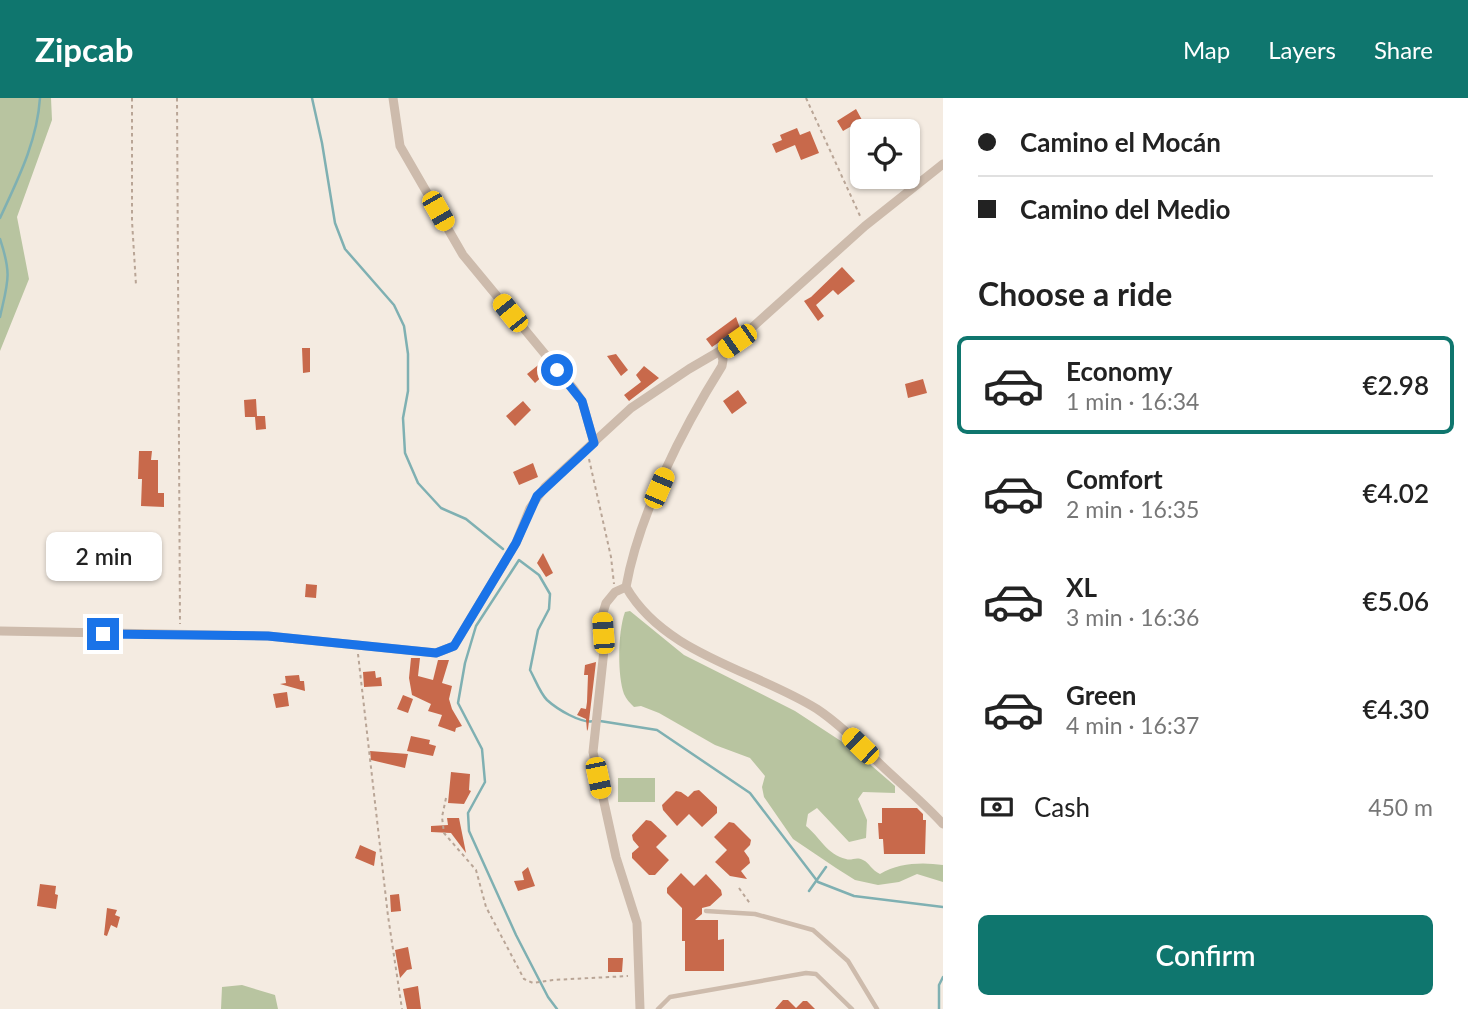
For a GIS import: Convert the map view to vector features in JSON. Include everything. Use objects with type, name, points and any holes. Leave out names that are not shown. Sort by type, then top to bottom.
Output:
[{"type":"street","points":[[393,98],[400,146],[463,255],[582,401],[590,446]]},
{"type":"street","points":[[0,631],[268,636],[436,653],[454,646],[516,543],[537,496],[631,408],[689,369],[721,353],[783,302],[865,226],[943,164]]},
{"type":"street","points":[[721,353],[722,366],[689,419],[649,511],[626,587],[647,614],[689,646],[798,699],[842,728],[943,824]]},
{"type":"street","points":[[626,587],[615,592],[606,603],[602,616],[604,650],[593,752],[616,857],[637,923],[640,1009]]},
{"type":"lane","points":[[706,911],[755,914],[813,930],[848,961],[877,1009]]},
{"type":"lane","points":[[658,1009],[670,997],[816,974],[852,1009]]},
{"type":"path","points":[[132,98],[132,221],[136,285]]},
{"type":"path","points":[[177,98],[180,636]]},
{"type":"path","points":[[806,98],[865,226]]},
{"type":"path","points":[[590,446],[615,592]]},
{"type":"path","points":[[356,646],[402,1009]]},
{"type":"path","points":[[446,797],[442,817],[444,833],[476,870],[486,907],[524,979],[533,983],[640,976]]},
{"type":"path","points":[[739,888],[755,914]]},
{"type":"green space","points":[[0,98],[51,98],[52,120],[17,217],[29,279],[0,351]]},
{"type":"green space","points":[[630,611],[684,655],[795,711],[850,747],[895,786],[895,793],[863,792],[858,799],[867,820],[866,838],[849,842],[817,808],[808,814],[806,826],[828,849],[839,857],[863,860],[880,874],[910,864],[943,865],[943,882],[917,874],[899,882],[878,885],[855,880],[793,839],[764,797],[762,787],[765,776],[750,758],[715,745],[659,713],[641,706],[634,707],[624,694],[619,664],[623,620],[625,612]]},
{"type":"green space","points":[[618,778],[655,778],[655,802],[618,802]]},
{"type":"green space","points":[[242,985],[275,995],[278,1009],[221,1009],[222,987]]},
{"type":"building","points":[[856,109],[861,119],[850,119],[850,127],[843,131],[837,121]]},
{"type":"building","points":[[797,128],[800,135],[810,131],[819,153],[801,160],[795,145],[776,153],[772,144],[782,140],[780,135]]},
{"type":"building","points":[[842,267],[855,281],[838,295],[833,290],[816,305],[824,316],[818,321],[804,301]]},
{"type":"building","points":[[736,317],[740,328],[712,347],[706,339]]},
{"type":"building","points":[[302,348],[310,348],[310,372],[303,373]]},
{"type":"building","points":[[616,354],[628,370],[621,376],[607,356]]},
{"type":"building","points":[[542,362],[549,370],[535,383],[527,374]]},
{"type":"building","points":[[644,366],[659,378],[629,401],[624,395],[641,382],[636,375]]},
{"type":"building","points":[[923,379],[927,393],[908,398],[905,384]]},
{"type":"building","points":[[738,390],[747,403],[732,414],[723,401]]},
{"type":"building","points":[[256,399],[257,416],[265,416],[266,429],[256,430],[255,417],[245,417],[244,400]]},
{"type":"building","points":[[523,401],[531,410],[515,426],[506,416]]},
{"type":"building","points":[[139,451],[152,451],[151,460],[158,460],[158,493],[164,493],[164,507],[141,506]]},
{"type":"building","points":[[533,463],[538,477],[519,485],[513,472]]},
{"type":"building","points":[[543,553],[553,573],[546,577],[537,563]]},
{"type":"building","points":[[306,584],[317,585],[316,598],[305,597]]},
{"type":"building","points":[[411,658],[420,658],[418,676],[433,680],[438,660],[449,660],[442,683],[452,686],[449,699],[462,726],[456,728],[455,732],[438,726],[442,715],[428,711],[431,704],[412,695],[409,678]]},
{"type":"building","points":[[596,662],[587,731],[586,719],[577,715],[581,708],[586,709],[588,675],[584,675],[585,665]]},
{"type":"building","points":[[375,671],[376,678],[381,677],[382,686],[364,687],[363,672]]},
{"type":"building","points":[[299,675],[300,681],[304,681],[305,691],[280,684],[286,683],[285,676]]},
{"type":"building","points":[[287,692],[289,706],[276,708],[273,694]]},
{"type":"building","points":[[403,695],[413,699],[408,713],[397,709]]},
{"type":"building","points":[[411,736],[430,740],[429,744],[436,746],[433,756],[407,751]]},
{"type":"building","points":[[370,751],[408,754],[405,768],[371,760]]},
{"type":"building","points":[[451,772],[470,774],[471,791],[464,804],[448,803]]},
{"type":"building","points":[[699,790],[717,807],[717,813],[702,827],[689,814],[677,826],[662,805],[676,791],[688,797]]},
{"type":"building","points":[[882,808],[917,808],[923,814],[923,820],[926,820],[925,854],[884,854],[878,823],[882,823]]},
{"type":"building","points":[[447,818],[459,818],[466,853],[451,833],[431,832],[431,826],[448,825]]},
{"type":"building","points":[[646,820],[651,821],[667,836],[656,847],[669,860],[655,875],[649,875],[632,858],[632,853],[639,847],[632,835]]},
{"type":"building","points":[[729,822],[734,823],[751,840],[744,851],[750,863],[741,871],[747,879],[730,876],[715,862],[727,850],[714,837]]},
{"type":"building","points":[[360,845],[376,852],[374,866],[355,858]]},
{"type":"building","points":[[528,867],[535,886],[518,891],[514,881],[524,880],[522,872]]},
{"type":"building","points":[[681,873],[694,886],[706,874],[721,890],[722,895],[710,906],[702,908],[702,914],[695,920],[718,920],[718,940],[724,939],[724,971],[685,971],[682,908],[667,893],[667,888]]},
{"type":"building","points":[[40,884],[56,886],[56,909],[37,906]]},
{"type":"building","points":[[399,894],[401,911],[391,912],[390,895]]},
{"type":"building","points":[[107,908],[117,910],[115,915],[120,917],[117,928],[111,925],[107,936],[104,935]]},
{"type":"building","points":[[408,947],[412,969],[407,970],[400,978],[395,950]]},
{"type":"building","points":[[608,958],[623,958],[622,972],[608,972]]},
{"type":"building","points":[[418,986],[421,1009],[407,1009],[403,989]]},
{"type":"building","points":[[783,1000],[788,1000],[796,1008],[803,1001],[807,1001],[815,1009],[775,1009]]},
{"type":"waterway","points":[[0,218],[31,145],[40,98]]},
{"type":"waterway","points":[[312,98],[335,223],[345,249],[394,305],[404,326],[408,354],[408,391],[403,418],[405,453],[418,483],[441,508],[466,519],[503,549]]},
{"type":"waterway","points":[[0,239],[8,278],[0,317]]},
{"type":"waterway","points":[[557,1009],[516,935],[469,831],[468,813],[485,782],[482,749],[458,703],[465,663],[476,626],[519,560],[539,575],[550,594],[549,609],[538,630],[530,670],[542,694],[551,704],[576,718],[594,721]]},
{"type":"waterway","points":[[600,721],[657,730],[750,793],[818,882],[854,896],[943,907]]},
{"type":"waterway","points":[[809,891],[826,867]]},
{"type":"waterway","points":[[939,1009],[939,985],[943,977]]},
{"type":"route","points":[[103,634],[268,636],[436,653],[450,650],[516,543],[537,496],[594,443],[582,401],[557,370]]}]
